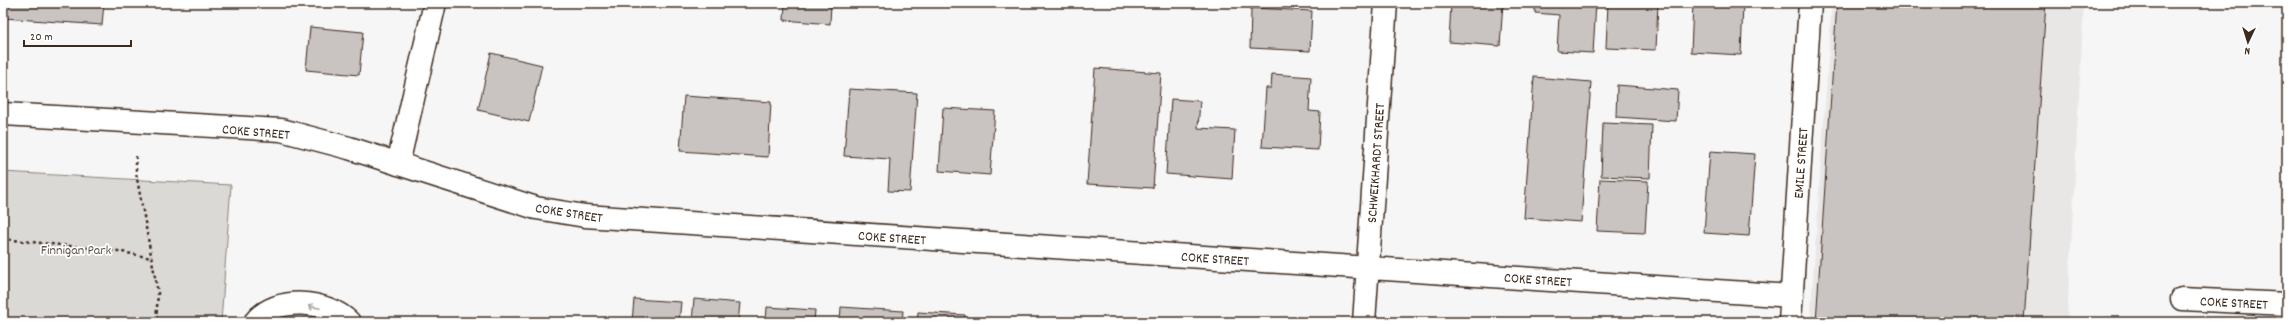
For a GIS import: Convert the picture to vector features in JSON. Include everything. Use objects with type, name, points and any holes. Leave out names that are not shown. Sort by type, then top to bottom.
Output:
[{"type":"street","points":[[398,164],[435,3]]},
{"type":"street","name":"SCHWEIKHARDT STREET","points":[[1364,322],[1386,3]]},
{"type":"street","name":"EMILE STREET","points":[[1790,322],[1810,3]]},
{"type":"street","name":"COKE STREET","points":[[3,114],[281,130],[349,148],[536,208],[585,216],[1792,296]]},
{"type":"street","name":"COKE STREET","points":[[2182,300],[2287,304]]},
{"type":"street","points":[[255,322],[272,308],[296,303],[318,307],[337,314],[349,322]]},
{"type":"path","points":[[136,156],[136,173],[158,293],[156,322]]},
{"type":"path","points":[[3,239],[118,251],[151,258]]},
{"type":"shaded area","points":[[1832,3],[2084,3],[2067,322],[1810,322]]},
{"type":"green space","name":"Finnigan Park","points":[[3,172],[231,185],[221,322],[3,322]]},
{"type":"building","points":[[3,3],[104,3],[102,25],[3,18]]},
{"type":"building","points":[[785,3],[831,3],[830,24],[784,20]]},
{"type":"building","points":[[1451,3],[1503,3],[1500,46],[1449,42]]},
{"type":"building","points":[[1535,3],[1596,3],[1593,53],[1557,51],[1559,15],[1535,13]]},
{"type":"building","points":[[1608,3],[1658,3],[1656,50],[1606,48]]},
{"type":"building","points":[[1693,3],[1743,3],[1741,55],[1691,52]]},
{"type":"building","points":[[1837,3],[2046,3],[2024,322],[1816,322]]},
{"type":"building","points":[[1251,8],[1312,11],[1310,51],[1250,48]]},
{"type":"building","points":[[310,27],[363,32],[359,75],[306,70]]},
{"type":"building","points":[[491,53],[542,65],[529,122],[478,110]]},
{"type":"building","points":[[1095,68],[1161,73],[1153,188],[1087,184]]},
{"type":"building","points":[[1272,74],[1311,77],[1309,111],[1320,112],[1318,150],[1262,147],[1266,88],[1271,88]]},
{"type":"building","points":[[1534,77],[1591,82],[1581,222],[1524,218]]},
{"type":"building","points":[[1617,85],[1678,90],[1676,121],[1616,117]]},
{"type":"building","points":[[849,89],[917,93],[910,192],[888,191],[890,159],[844,156]]},
{"type":"building","points":[[684,96],[771,102],[768,157],[680,151]]},
{"type":"building","points":[[1171,99],[1200,101],[1198,128],[1235,130],[1232,179],[1166,174]]},
{"type":"building","points":[[943,108],[995,111],[990,175],[939,171]]},
{"type":"building","points":[[1603,123],[1652,125],[1650,178],[1601,176]]},
{"type":"building","points":[[1710,151],[1755,154],[1749,236],[1704,233]]},
{"type":"building","points":[[1600,179],[1648,181],[1645,233],[1597,231]]},
{"type":"building","points":[[634,299],[681,302],[679,322],[632,322]]},
{"type":"building","points":[[694,299],[740,303],[738,322],[692,322]]},
{"type":"building","points":[[767,307],[815,310],[814,322],[766,322]]},
{"type":"building","points":[[841,307],[903,311],[902,322],[840,322]]},
{"type":"building","points":[[918,312],[965,315],[965,322],[917,322]]}]
